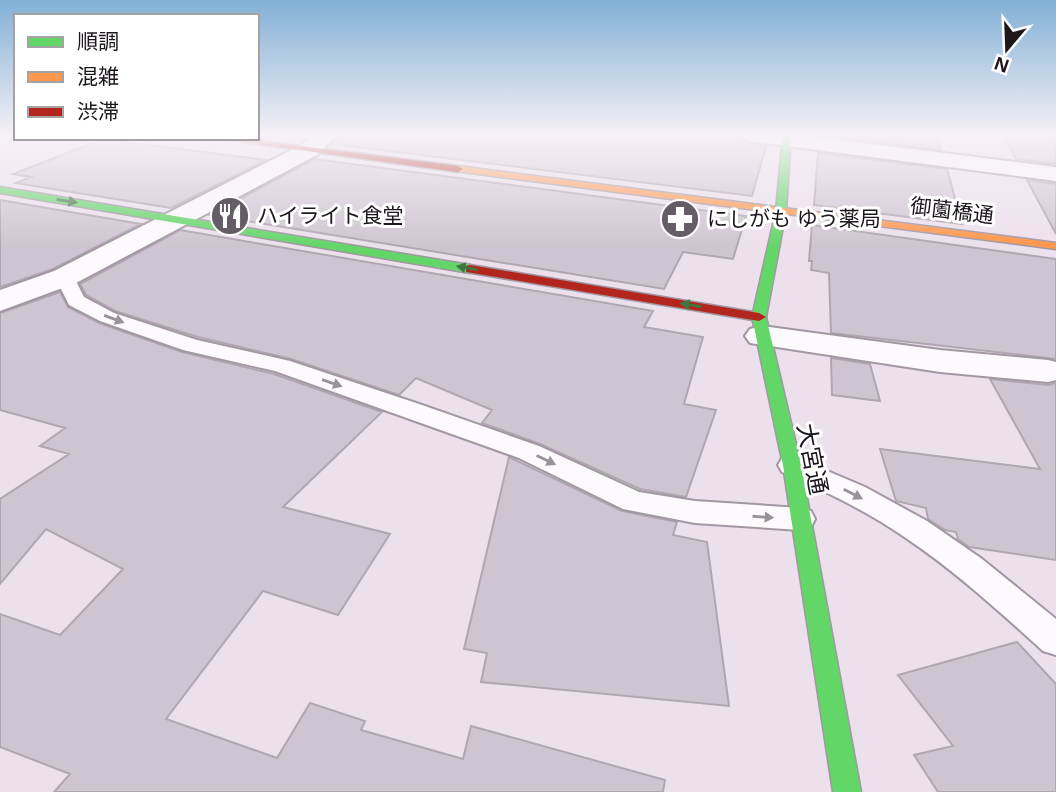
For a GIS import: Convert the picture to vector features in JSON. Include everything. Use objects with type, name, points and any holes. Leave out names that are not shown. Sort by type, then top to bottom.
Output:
[{"type":"street","points":[[0,301],[65,277],[264,172]]},
{"type":"street","name":"御薗橋通","points":[[515,172],[781,211],[1056,246]]},
{"type":"street","name":"大宮通","points":[[784,172],[781,211],[761,326],[792,465],[847,792]]},
{"type":"street","points":[[0,191],[176,219],[940,361],[1048,370]]},
{"type":"lane","points":[[65,277],[76,301],[107,317],[191,345],[282,366],[439,420],[529,452],[633,502],[695,512],[800,519]]},
{"type":"lane","points":[[792,465],[854,493],[916,529],[991,584],[1056,640]]},
{"type":"building","points":[[242,172],[171,208],[16,183],[31,177],[13,174]]},
{"type":"building","points":[[290,172],[412,172],[746,216],[733,259],[683,252],[664,289],[210,215]]},
{"type":"building","points":[[558,172],[759,172],[752,196]]},
{"type":"building","points":[[817,172],[948,172],[962,224],[814,205]]},
{"type":"building","points":[[1027,180],[1056,184],[1056,234]]},
{"type":"building","points":[[0,200],[141,224],[53,269],[0,287]]},
{"type":"building","points":[[812,225],[1056,259],[1056,359],[831,333],[829,273],[811,270],[812,261],[809,261]]},
{"type":"building","points":[[180,230],[653,311],[644,327],[703,337],[684,404],[716,410],[686,497],[640,489],[540,444],[482,423],[492,410],[416,378],[399,395],[291,359],[198,337],[115,311],[86,295],[80,284]]},
{"type":"building","points":[[60,292],[68,307],[99,323],[182,352],[274,374],[382,412],[283,507],[390,534],[338,615],[263,591],[166,719],[277,758],[310,703],[365,721],[361,730],[463,759],[471,726],[665,780],[663,792],[54,792],[70,774],[0,747],[0,614],[60,635],[123,569],[46,529],[0,584],[0,499],[69,454],[40,446],[65,428],[0,410],[0,313]]},
{"type":"building","points":[[831,358],[870,364],[880,401],[832,395]]},
{"type":"building","points":[[990,379],[1048,385],[1056,383],[1056,560],[969,547],[958,539],[956,532],[945,530],[928,519],[926,508],[896,501],[880,449],[1040,469]]},
{"type":"building","points":[[509,457],[622,511],[677,522],[673,535],[707,542],[729,706],[481,682],[487,653],[464,649]]},
{"type":"building","points":[[1017,642],[1056,684],[1056,792],[938,792],[914,755],[953,746],[898,675]]},
{"type":"traffic: fast","points":[[784,172],[781,211],[759,317],[792,465],[847,792]]},
{"type":"traffic: fast","points":[[0,190],[470,269]]},
{"type":"traffic: slow","points":[[481,172],[1056,246]]},
{"type":"traffic: jam","points":[[470,269],[759,317]]},
{"type":"place","name":"ハイライト食堂","points":[[230,216]]},
{"type":"place","name":"にしがも ゆう薬局","points":[[680,219]]}]
